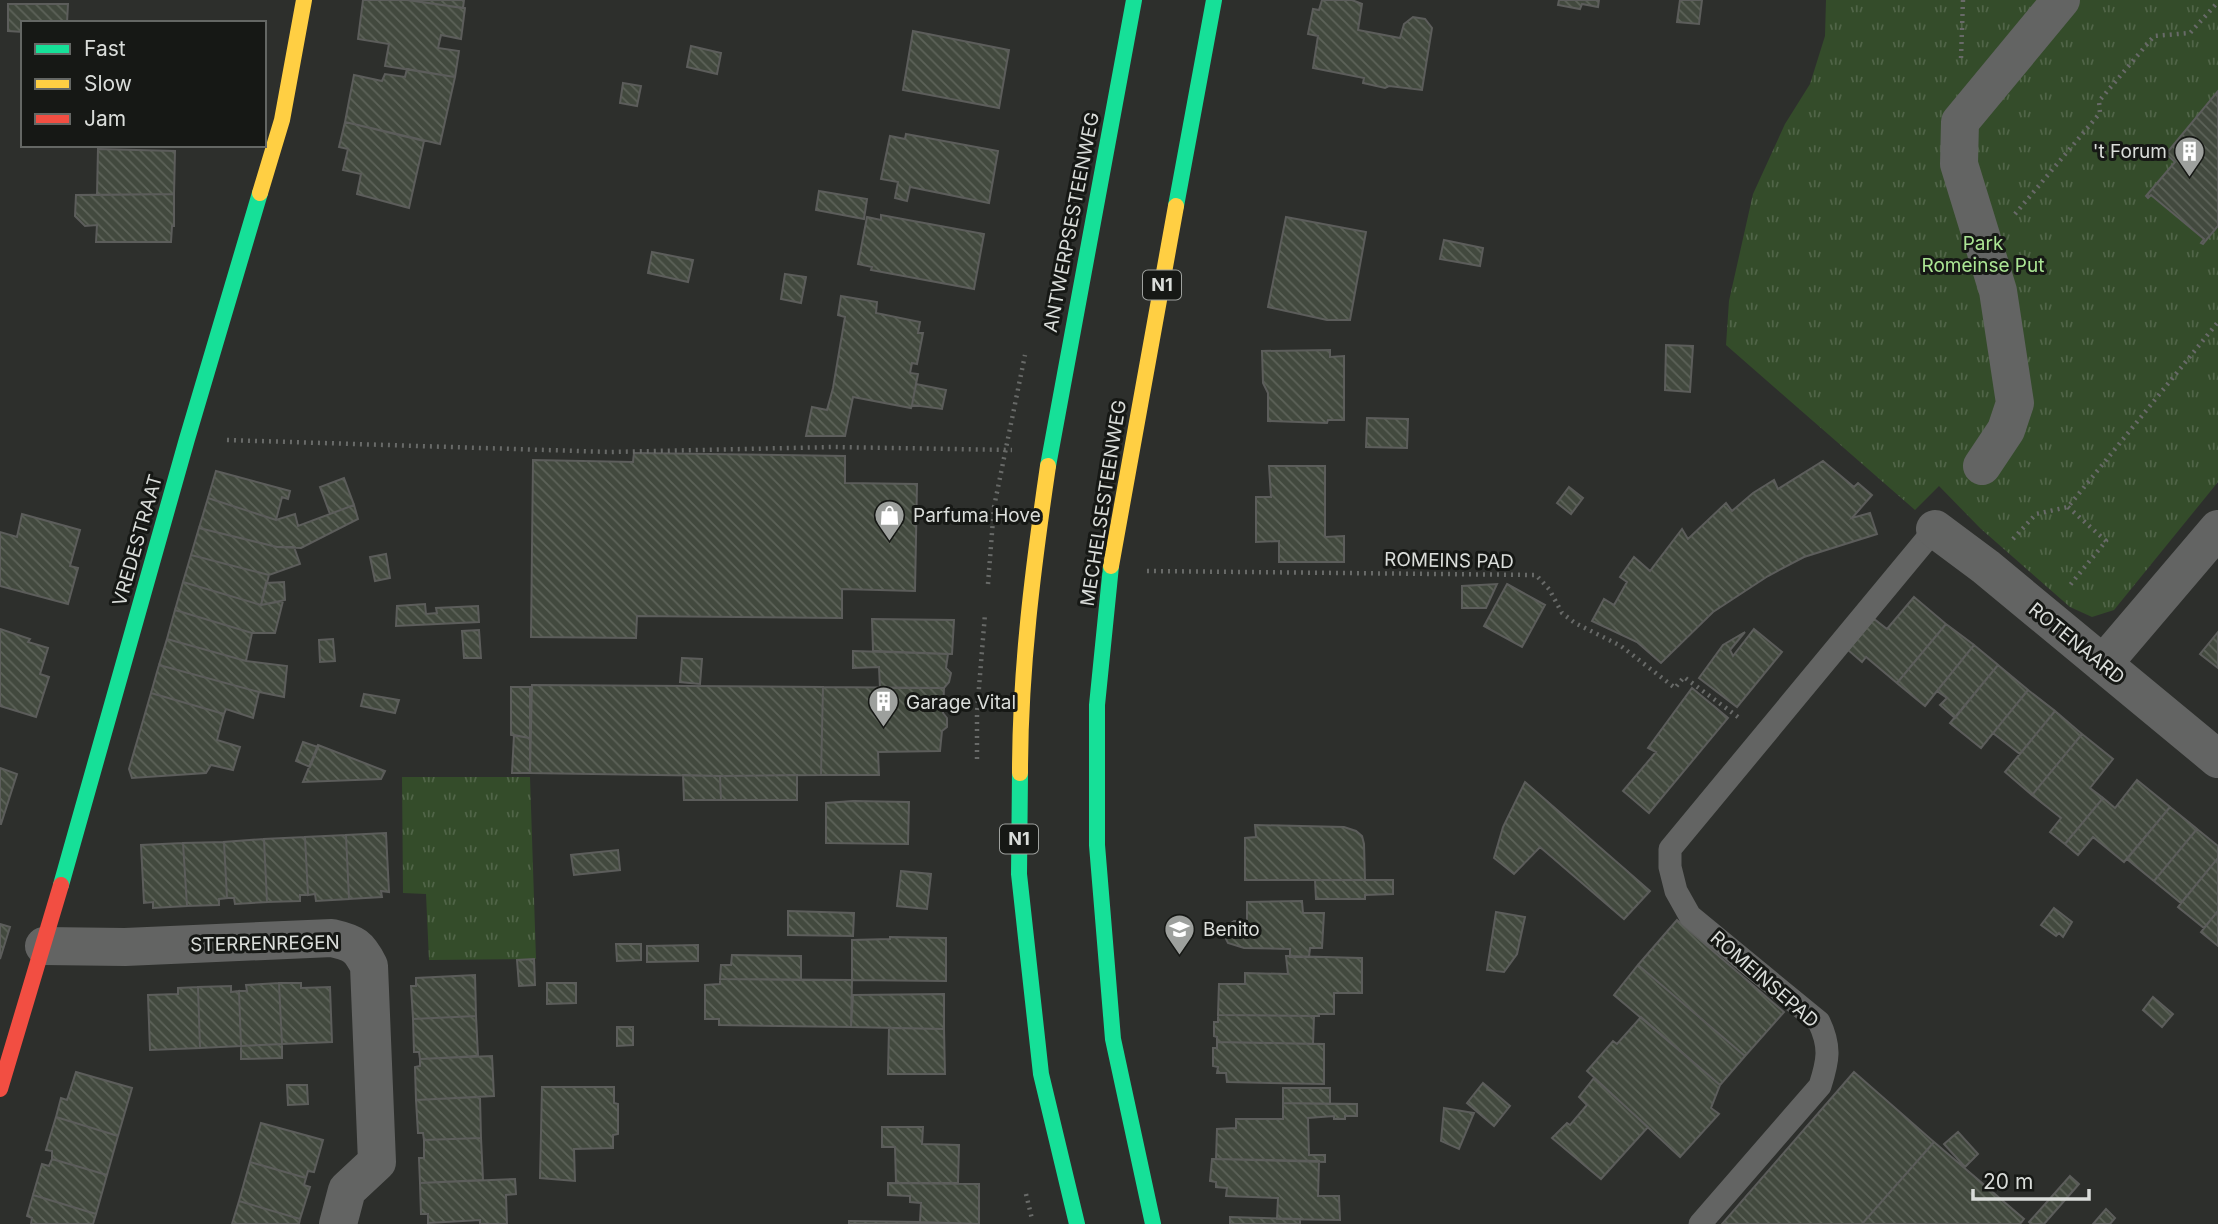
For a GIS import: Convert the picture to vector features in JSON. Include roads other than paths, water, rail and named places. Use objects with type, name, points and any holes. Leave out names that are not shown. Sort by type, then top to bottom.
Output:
[{"type":"main road","name":"VREDESTRAAT","points":[[0,1089],[44,946],[187,439],[282,120],[304,0]]},
{"type":"main road","name":"ANTWERPSESTEENWEG","points":[[1077,1224],[1041,1074],[1019,874],[1020,712],[1030,586],[1050,451],[1134,0]]},
{"type":"main road","name":"MECHELSESTEENWEG","points":[[1153,1224],[1113,1039],[1097,845],[1097,705],[1110,570],[1214,0]]},
{"type":"street","points":[[1982,466],[2006,430],[2015,404],[1998,290],[1959,164],[1960,122],[2061,0]]},
{"type":"street","name":"ROTENAARD","points":[[1935,529],[1986,567],[2218,759]]},
{"type":"street","points":[[2103,664],[2218,529]]},
{"type":"street","name":"STERRENREGEN","points":[[44,946],[125,947],[332,939],[351,942],[362,952],[369,966],[377,1162],[347,1190],[338,1224]]},
{"type":"lane","name":"ROMEINSEPAD","points":[[1700,1224],[1820,1086],[1829,1060],[1825,1035],[1819,1022],[1690,916],[1675,891],[1670,867],[1670,849],[1935,529]]},
{"type":"place","name":"'t Forum","points":[[2190,178]]},
{"type":"place","name":"Parfuma Hove","points":[[890,542]]},
{"type":"place","name":"Garage Vital","points":[[883,729]]},
{"type":"place","name":"Benito","points":[[1180,956]]},
{"type":"park label","name":"Park Romeinse Put","points":[[1983,254]]}]
